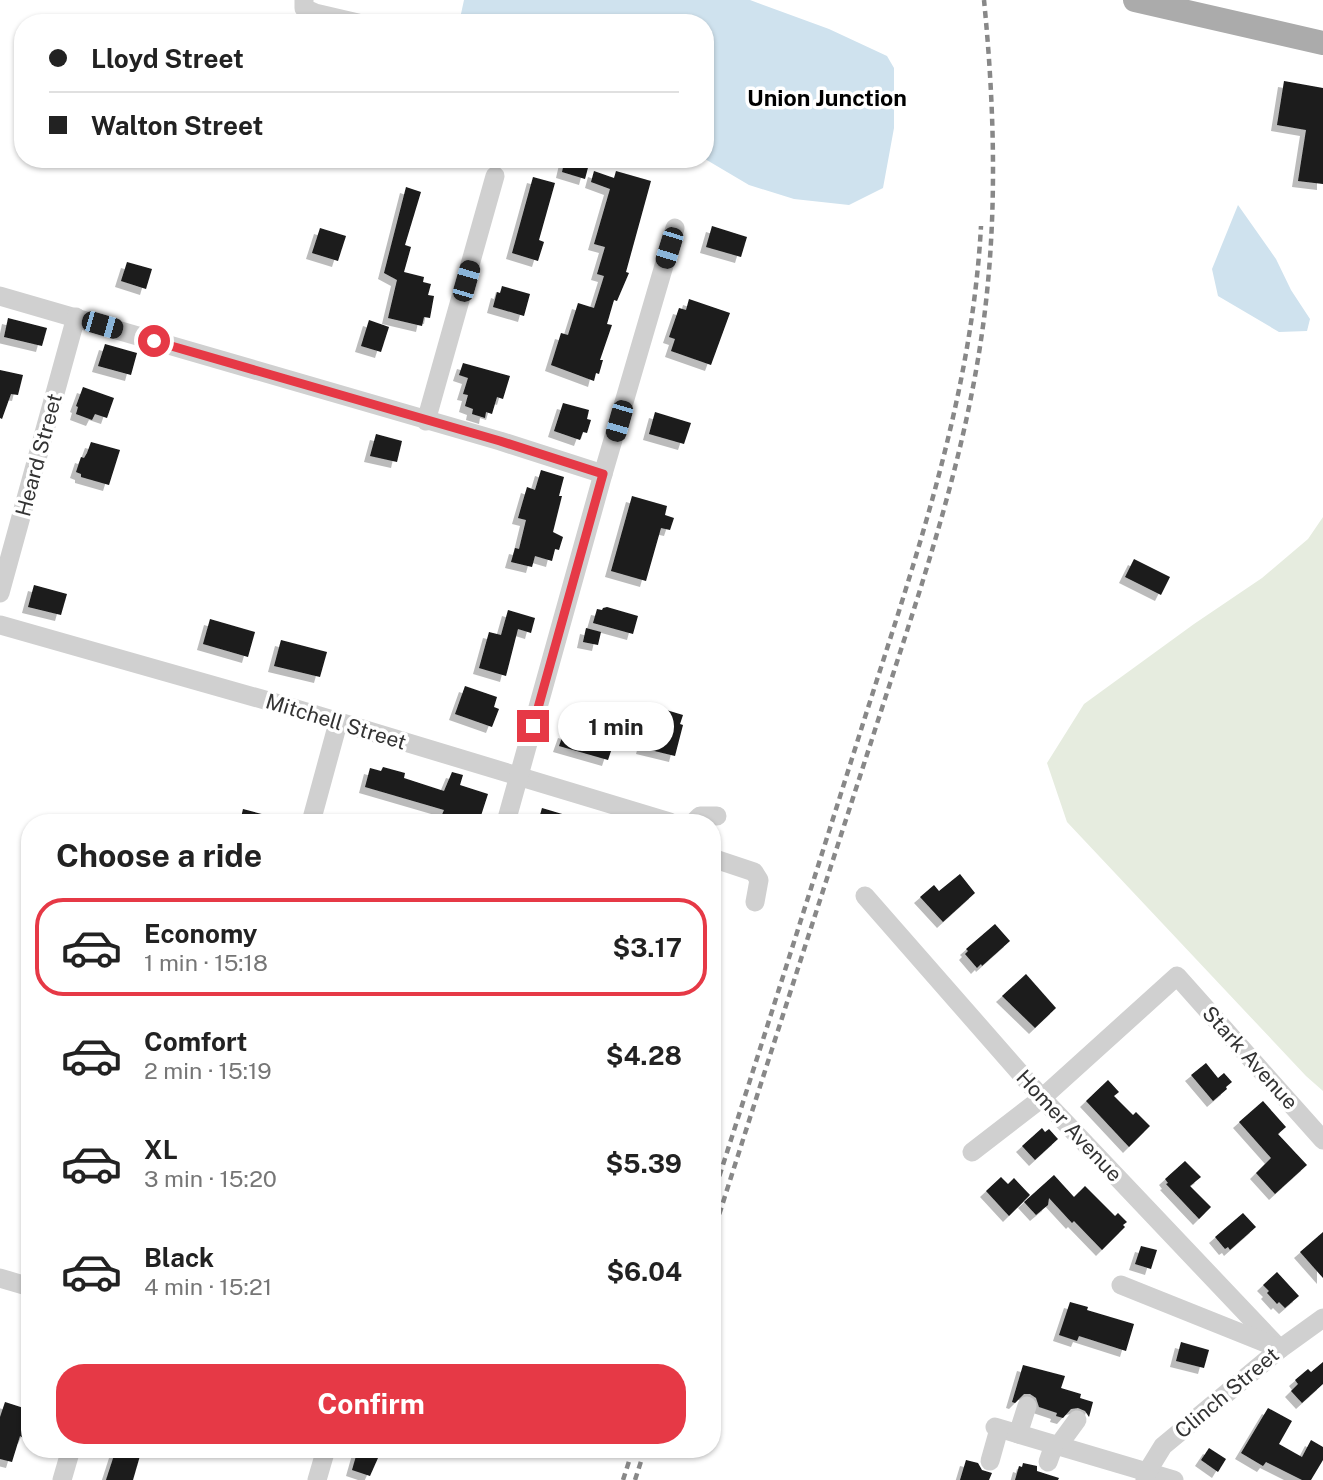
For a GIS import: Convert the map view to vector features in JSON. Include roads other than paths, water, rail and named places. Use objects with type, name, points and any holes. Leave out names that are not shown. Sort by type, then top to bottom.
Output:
[{"type":"main road","points":[[1135,0],[1323,43]]},
{"type":"street","points":[[304,0],[304,8],[320,14]]},
{"type":"street","points":[[426,421],[495,176]]},
{"type":"street","points":[[508,814],[675,228]]},
{"type":"street","points":[[0,296],[500,441],[603,474]]},
{"type":"street","name":"Heard Street","points":[[0,593],[76,317]]},
{"type":"street","name":"Mitchell Street","points":[[0,625],[644,814]]},
{"type":"street","points":[[313,814],[338,723]]},
{"type":"street","points":[[721,861],[754,872],[759,880],[755,902]]},
{"type":"street","name":"Homer Avenue","points":[[865,896],[1042,1098],[1280,1349]]},
{"type":"street","name":"Stark Avenue","points":[[1042,1098],[1177,976],[1323,1140]]},
{"type":"street","points":[[972,1152],[1042,1098]]},
{"type":"street","points":[[0,1278],[21,1284]]},
{"type":"street","points":[[1121,1286],[1280,1349]]},
{"type":"street","name":"Clinch Street","points":[[1146,1476],[1163,1446],[1280,1349],[1323,1318]]},
{"type":"street","points":[[990,1461],[1004,1430],[1027,1406]]},
{"type":"street","points":[[1054,1451],[1077,1420]]},
{"type":"street","points":[[1004,1430],[1054,1451],[1098,1457],[1146,1476],[1174,1480]]},
{"type":"street","points":[[1091,1476],[1098,1457]]},
{"type":"street","points":[[62,1480],[68,1458]]},
{"type":"street","points":[[317,1480],[323,1458]]},
{"type":"water","points":[[464,0],[750,0],[829,29],[887,56],[894,68],[894,128],[883,188],[849,205],[794,199],[749,185],[714,164],[714,14],[461,14]]},
{"type":"water","points":[[1238,205],[1276,259],[1291,290],[1310,319],[1307,331],[1279,332],[1218,296],[1212,269]]},
{"type":"railway","points":[[721,1209],[920,589],[962,440],[981,340],[990,255],[993,170],[991,84],[984,0]]},
{"type":"railway","points":[[721,1171],[904,594],[939,473],[966,351],[976,289],[981,226]]},
{"type":"railway","points":[[623,1480],[630,1458]]},
{"type":"railway","points":[[635,1480],[642,1458]]},
{"type":"district","name":"Union Junction","points":[[827,98]]}]
